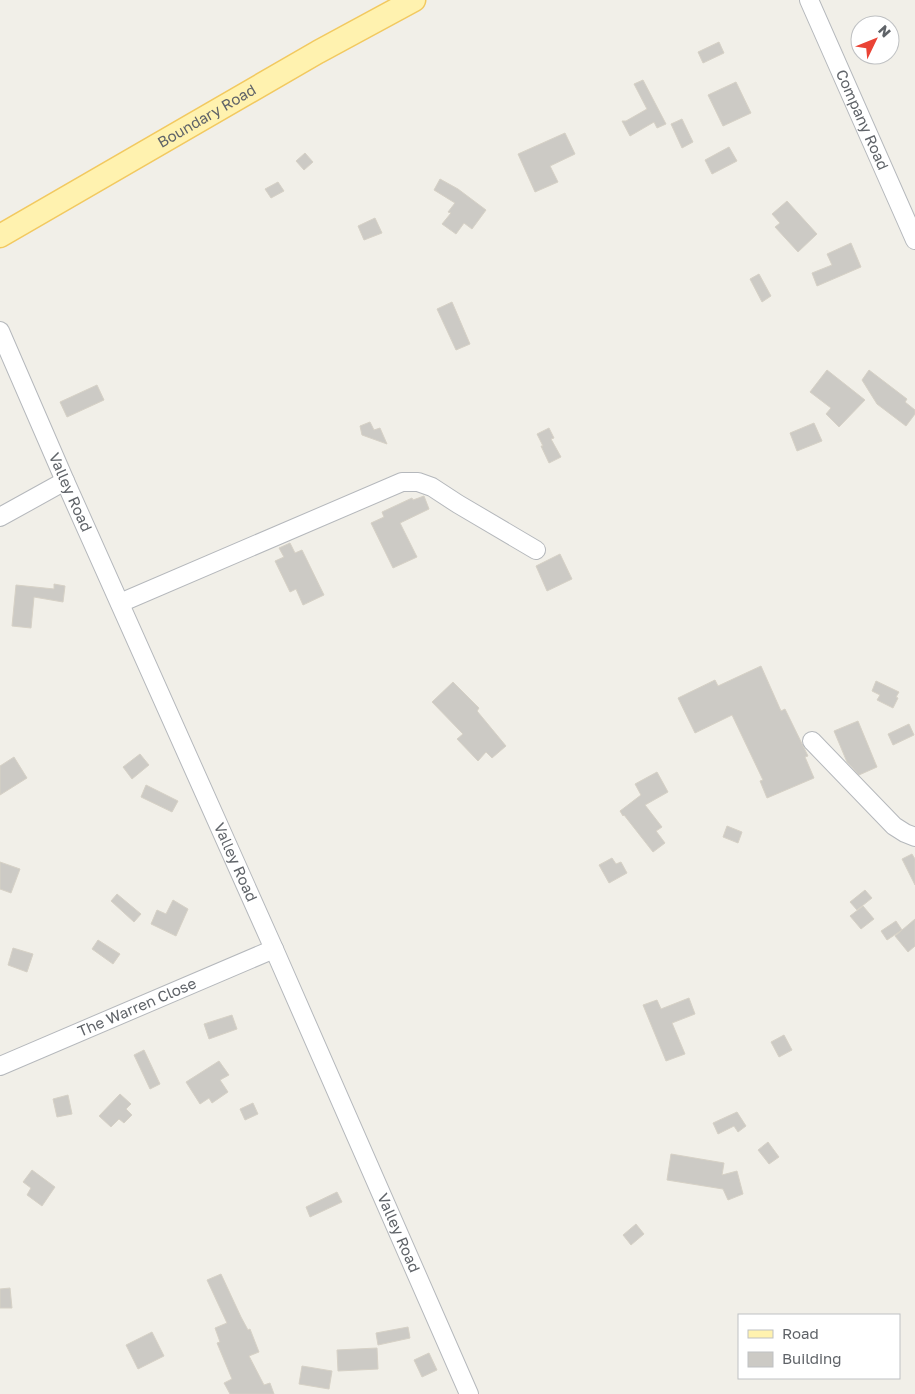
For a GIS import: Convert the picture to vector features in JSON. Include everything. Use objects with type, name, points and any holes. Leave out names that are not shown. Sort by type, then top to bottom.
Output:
[{"type":"main road","name":"Boundary Road","points":[[0,236],[318,52],[414,0]]},
{"type":"street","name":"Company Road","points":[[809,0],[914,235]]},
{"type":"street","name":"Valley Road","points":[[0,331],[470,1394]]},
{"type":"street","points":[[0,518],[65,481]]},
{"type":"street","points":[[120,603],[402,482],[418,482],[432,486],[458,504],[536,550]]},
{"type":"street","points":[[812,741],[894,826],[905,833],[915,836]]},
{"type":"street","name":"The Warren Close","points":[[0,1066],[274,949]]},
{"type":"building","points":[[719,42],[724,53],[703,63],[698,52]]},
{"type":"building","points":[[643,80],[666,124],[657,128],[654,122],[630,136],[622,121],[626,121],[647,109],[634,84]]},
{"type":"building","points":[[736,82],[751,113],[723,126],[708,95]]},
{"type":"building","points":[[682,119],[693,142],[682,148],[671,124]]},
{"type":"building","points":[[565,133],[575,154],[550,166],[558,182],[535,192],[518,154]]},
{"type":"building","points":[[729,147],[737,161],[712,174],[705,160]]},
{"type":"building","points":[[305,153],[313,162],[304,170],[296,161]]},
{"type":"building","points":[[440,179],[458,189],[486,210],[472,229],[464,223],[456,234],[442,224],[451,213],[448,212],[455,203],[434,190]]},
{"type":"building","points":[[278,182],[284,191],[271,198],[265,189]]},
{"type":"building","points":[[787,201],[817,234],[798,252],[775,227],[780,223],[772,214]]},
{"type":"building","points":[[375,218],[382,233],[364,240],[358,226]]},
{"type":"building","points":[[851,243],[861,267],[817,286],[812,273],[832,265],[827,254]]},
{"type":"building","points":[[759,274],[771,296],[762,302],[750,279]]},
{"type":"building","points":[[452,302],[470,344],[456,350],[437,309]]},
{"type":"building","points":[[827,370],[865,400],[839,427],[826,414],[831,408],[810,392]]},
{"type":"building","points":[[869,370],[907,399],[905,402],[915,410],[915,414],[906,426],[877,404],[862,380]]},
{"type":"building","points":[[97,385],[104,400],[67,417],[60,402]]},
{"type":"building","points":[[370,422],[374,430],[380,428],[387,444],[362,435],[360,426]]},
{"type":"building","points":[[814,423],[822,441],[797,451],[790,433]]},
{"type":"building","points":[[549,428],[554,438],[551,439],[561,457],[549,463],[537,434]]},
{"type":"building","points":[[424,496],[429,509],[400,523],[417,557],[393,568],[371,523],[384,517],[382,512],[412,498],[413,500]]},
{"type":"building","points":[[290,543],[295,553],[302,550],[324,595],[303,605],[296,589],[290,592],[275,561],[284,557],[279,548]]},
{"type":"building","points":[[560,554],[572,579],[547,591],[536,566]]},
{"type":"building","points":[[54,584],[65,586],[63,602],[34,597],[31,628],[12,626],[16,585],[54,589]]},
{"type":"building","points":[[761,666],[781,711],[785,709],[808,756],[805,757],[814,778],[767,798],[760,781],[763,780],[732,715],[695,733],[678,698],[715,680],[718,686]]},
{"type":"building","points":[[876,681],[899,692],[893,708],[877,700],[880,695],[872,691]]},
{"type":"building","points":[[453,682],[479,708],[477,711],[506,746],[492,758],[486,752],[478,761],[457,739],[463,734],[432,702]]},
{"type":"building","points":[[858,721],[877,767],[859,775],[847,762],[834,731]]},
{"type":"building","points":[[909,724],[914,735],[893,745],[888,734]]},
{"type":"building","points":[[140,754],[149,765],[132,779],[123,767]]},
{"type":"building","points":[[14,757],[27,778],[0,795],[0,766]]},
{"type":"building","points":[[657,772],[668,792],[645,805],[662,827],[656,831],[665,843],[653,852],[620,811],[641,795],[635,784]]},
{"type":"building","points":[[146,785],[178,801],[172,812],[141,797]]},
{"type":"building","points":[[727,826],[742,832],[738,843],[723,837]]},
{"type":"building","points":[[912,854],[915,859],[915,885],[902,859]]},
{"type":"building","points":[[612,858],[616,864],[621,862],[627,873],[609,883],[599,865]]},
{"type":"building","points":[[0,862],[20,869],[11,893],[0,889]]},
{"type":"building","points":[[865,890],[872,898],[857,910],[850,902]]},
{"type":"building","points":[[117,894],[141,914],[134,922],[111,901]]},
{"type":"building","points":[[173,900],[188,909],[176,936],[151,924],[157,910],[166,914]]},
{"type":"building","points":[[863,906],[874,919],[861,929],[850,916]]},
{"type":"building","points":[[915,919],[915,946],[908,952],[895,936]]},
{"type":"building","points":[[896,921],[902,930],[887,940],[881,931]]},
{"type":"building","points":[[98,940],[120,954],[113,964],[92,949]]},
{"type":"building","points":[[13,948],[33,954],[27,972],[8,965]]},
{"type":"building","points":[[689,998],[695,1014],[672,1023],[685,1054],[666,1061],[643,1005],[657,1000],[661,1009]]},
{"type":"building","points":[[232,1015],[237,1029],[209,1039],[204,1024]]},
{"type":"building","points":[[784,1035],[792,1050],[779,1057],[771,1042]]},
{"type":"building","points":[[144,1050],[160,1084],[150,1089],[134,1055]]},
{"type":"building","points":[[219,1061],[229,1075],[220,1080],[228,1092],[212,1103],[209,1098],[200,1104],[186,1082]]},
{"type":"building","points":[[120,1094],[131,1104],[126,1109],[132,1115],[124,1123],[119,1119],[111,1127],[99,1116]]},
{"type":"building","points":[[68,1095],[72,1114],[57,1117],[53,1099]]},
{"type":"building","points":[[253,1103],[258,1114],[245,1120],[240,1109]]},
{"type":"building","points":[[737,1112],[746,1126],[738,1132],[734,1126],[718,1134],[713,1123]]},
{"type":"building","points":[[768,1142],[779,1157],[769,1164],[758,1150]]},
{"type":"building","points":[[671,1154],[724,1163],[722,1175],[737,1171],[743,1194],[728,1200],[723,1189],[667,1180]]},
{"type":"building","points":[[32,1170],[55,1187],[42,1206],[27,1195],[31,1188],[23,1182]]},
{"type":"building","points":[[337,1192],[342,1202],[310,1217],[306,1207]]},
{"type":"building","points":[[636,1224],[644,1234],[631,1245],[623,1235]]},
{"type":"building","points":[[221,1274],[241,1317],[248,1330],[250,1329],[259,1352],[249,1356],[264,1385],[270,1383],[274,1394],[230,1394],[224,1383],[232,1379],[217,1343],[220,1342],[215,1328],[227,1323],[207,1280]]},
{"type":"building","points":[[10,1288],[12,1308],[0,1308],[0,1289]]},
{"type":"building","points":[[408,1327],[410,1338],[378,1345],[376,1333]]},
{"type":"building","points":[[152,1332],[164,1356],[138,1369],[126,1345]]},
{"type":"building","points":[[377,1348],[378,1369],[338,1371],[337,1350]]},
{"type":"building","points":[[429,1353],[437,1370],[422,1377],[414,1360]]},
{"type":"building","points":[[302,1366],[332,1371],[329,1389],[299,1384]]}]
